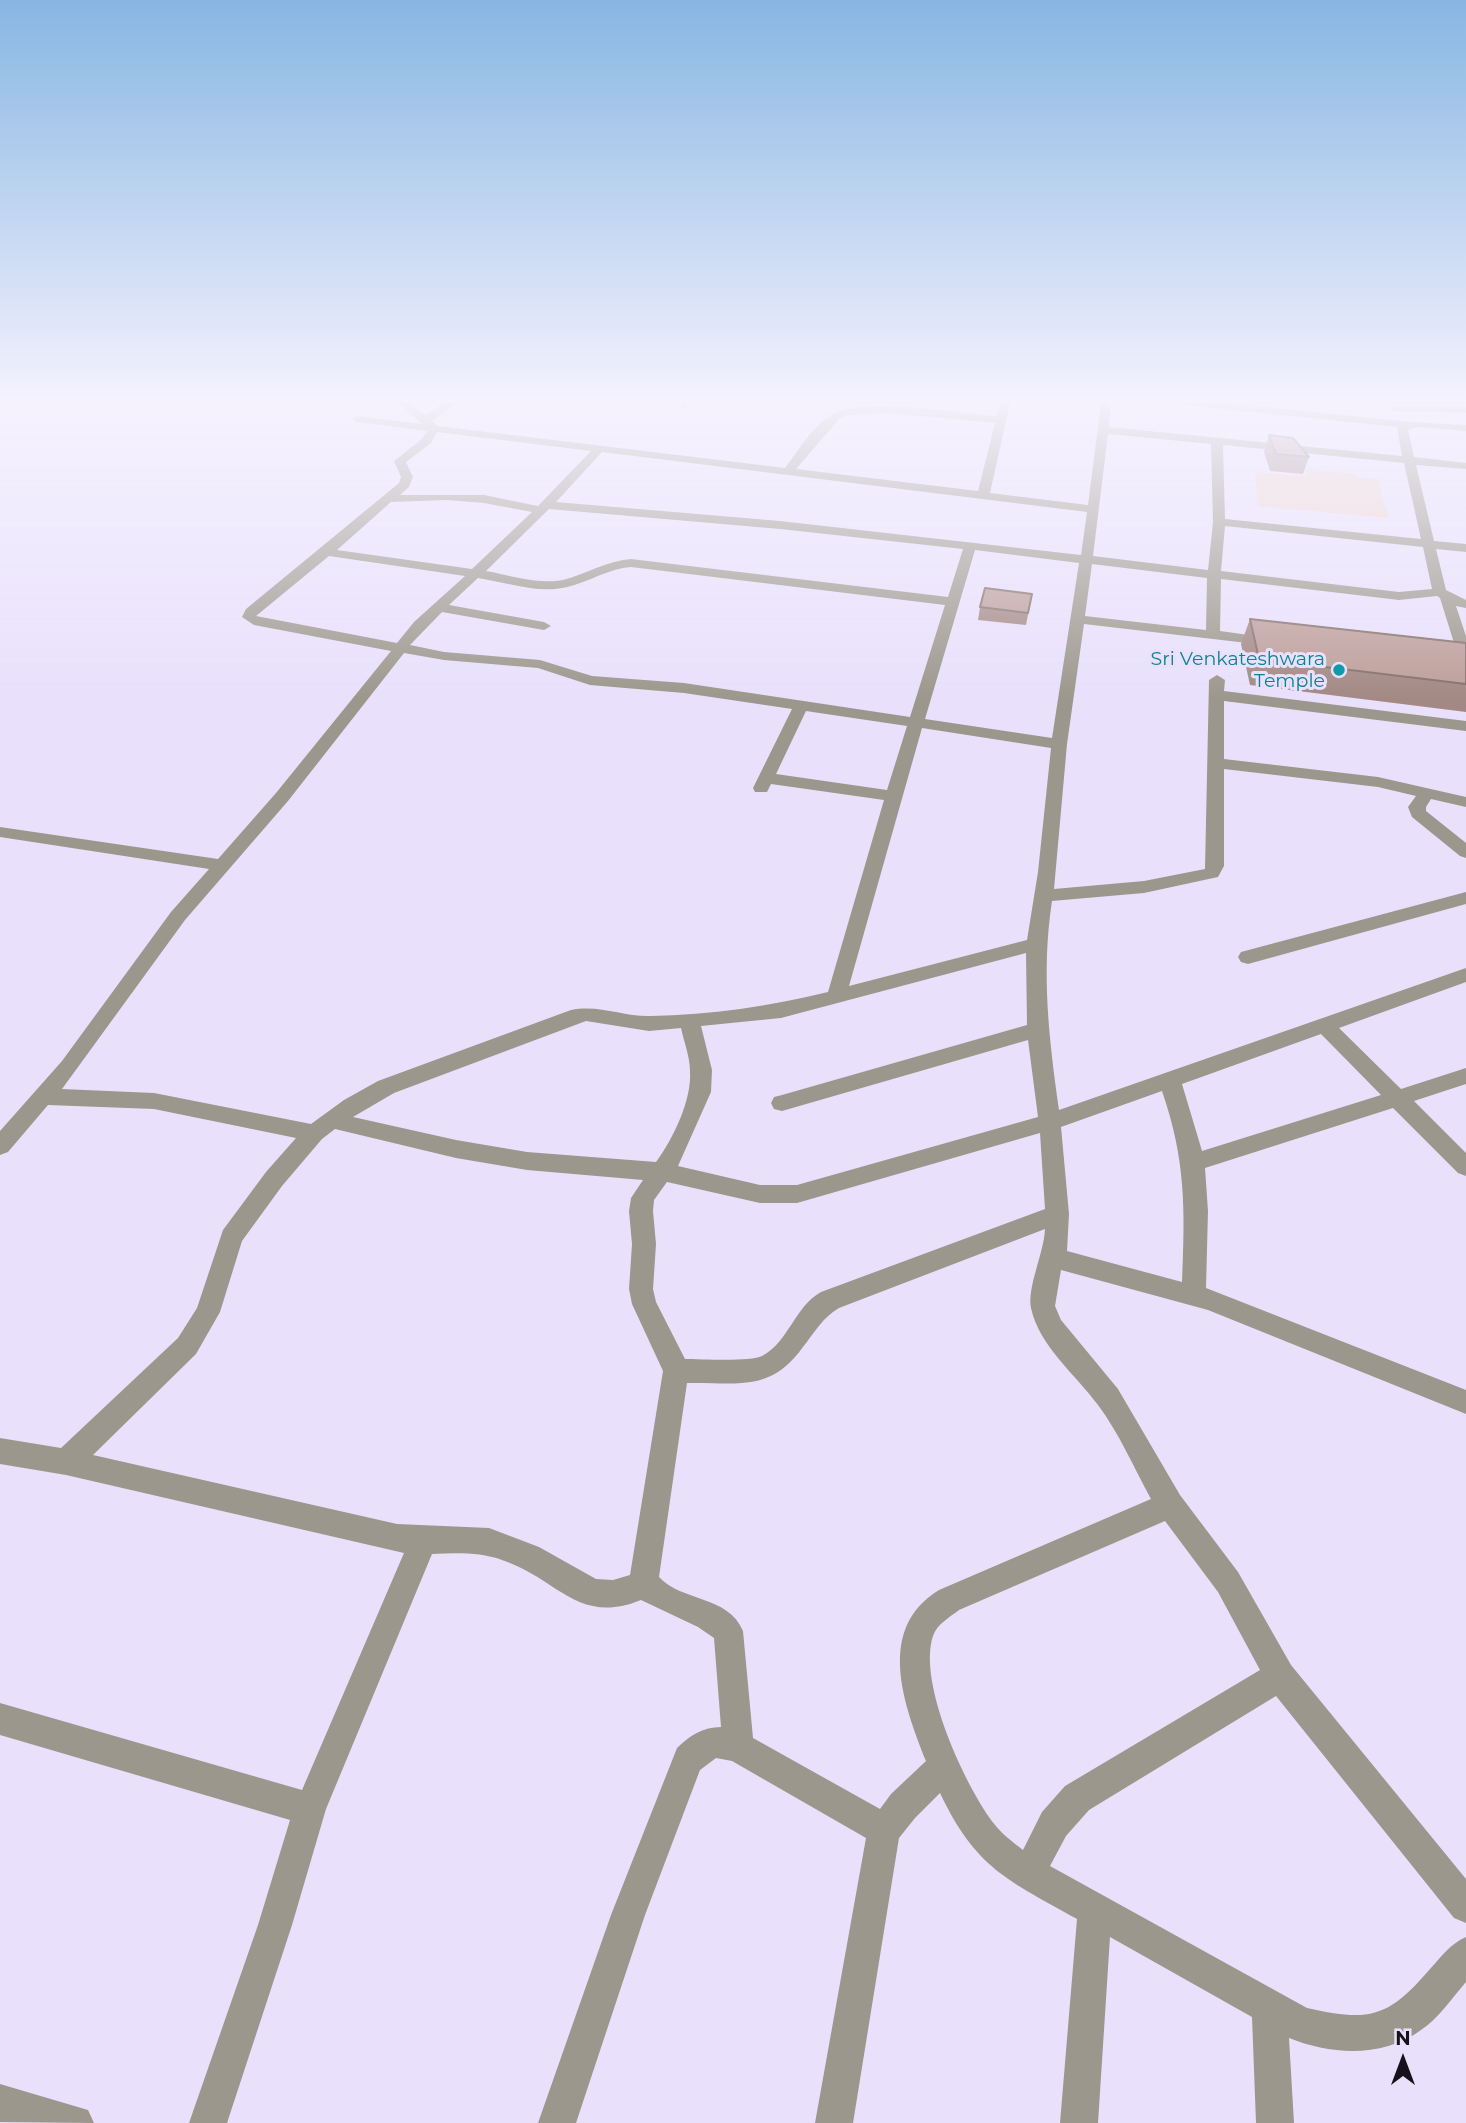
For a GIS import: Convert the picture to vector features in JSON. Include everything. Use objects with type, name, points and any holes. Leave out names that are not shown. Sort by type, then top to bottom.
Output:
[{"type":"street","points":[[384,502],[251,612],[249,617],[254,621],[459,658],[540,664],[590,680],[684,688],[1059,744]]},
{"type":"street","points":[[514,502],[544,508],[789,526],[1399,596],[1443,595],[1466,604]]},
{"type":"street","points":[[0,1146],[69,1067],[167,930],[282,797],[399,648],[438,607],[550,502]]},
{"type":"street","points":[[1030,502],[1094,509]]},
{"type":"street","points":[[1095,502],[1059,744],[1044,896],[1036,944],[1037,1030],[1050,1122],[1057,1214],[1053,1258],[1043,1294],[1043,1306],[1051,1327],[1109,1398],[1170,1505],[1228,1582],[1280,1676],[1466,1906]]},
{"type":"street","points":[[1213,635],[1219,502]]},
{"type":"street","points":[[1418,502],[1462,661]]},
{"type":"street","points":[[1219,522],[1466,548]]},
{"type":"street","points":[[836,998],[915,724],[970,546]]},
{"type":"street","points":[[327,552],[558,585],[611,565],[631,563],[954,602]]},
{"type":"street","points":[[438,607],[544,626]]},
{"type":"street","points":[[1078,619],[1293,644]]},
{"type":"street","points":[[1044,896],[1156,885],[1212,873],[1215,866],[1217,687],[1466,726]]},
{"type":"street","points":[[800,706],[763,784],[894,796]]},
{"type":"street","points":[[1217,763],[1378,782],[1466,802]]},
{"type":"street","points":[[1427,793],[1417,807],[1418,813],[1466,852]]},
{"type":"street","points":[[0,832],[222,865]]},
{"type":"street","points":[[1248,957],[1466,898]]},
{"type":"street","points":[[66,1462],[187,1346],[208,1312],[231,1237],[274,1179],[323,1127],[386,1087],[571,1017],[586,1014],[649,1024],[781,1011],[1036,944]]},
{"type":"street","points":[[43,1097],[154,1101],[527,1161],[662,1172],[760,1194],[797,1194],[1050,1122],[1466,975]]},
{"type":"street","points":[[690,1021],[702,1081],[674,1155],[643,1198],[641,1289],[644,1304],[676,1371],[643,1567],[646,1583],[656,1594],[719,1620],[728,1631],[738,1747]]},
{"type":"street","points":[[1324,1025],[1466,1167]]},
{"type":"street","points":[[782,1102],[1037,1030]]},
{"type":"street","points":[[1194,1163],[1466,1076]]},
{"type":"street","points":[[1169,1078],[1186,1128],[1194,1163],[1194,1294]]},
{"type":"street","points":[[676,1371],[756,1370],[770,1366],[782,1356],[819,1306],[830,1300],[1057,1214]]},
{"type":"street","points":[[1053,1258],[1194,1294],[1466,1402]]},
{"type":"street","points":[[0,1451],[66,1462],[423,1542],[487,1542],[505,1546],[592,1593],[606,1597],[620,1595],[646,1583]]},
{"type":"street","points":[[1170,1505],[949,1600],[928,1615],[918,1631],[914,1653],[916,1675],[944,1767],[971,1819],[986,1841],[1013,1864],[1302,2025],[1337,2034],[1376,2033],[1407,2019],[1466,1955]]},
{"type":"street","points":[[208,2123],[275,1925],[310,1809],[423,1542]]},
{"type":"street","points":[[1031,1874],[1042,1842],[1057,1817],[1077,1798],[1280,1676]]},
{"type":"street","points":[[0,1719],[310,1809]]},
{"type":"street","points":[[557,2123],[628,1915],[688,1759],[701,1745],[721,1741],[738,1747],[885,1830]]},
{"type":"street","points":[[834,2123],[878,1856],[885,1830],[903,1806],[944,1767]]},
{"type":"street","points":[[1079,2123],[1095,1911]]},
{"type":"street","points":[[1269,2008],[1275,2123]]},
{"type":"street","points":[[0,2103],[75,2123]]},
{"type":"shaded area","points":[[1258,502],[1384,502],[1389,518],[1258,506]]},
{"type":"building","points":[[985,588],[1032,594],[1028,613],[980,607]]},
{"type":"building","points":[[1250,619],[1466,643],[1466,684],[1259,659]]},
{"type":"place","name":"Sri Venkateshwara Temple","points":[[1339,670]]}]
